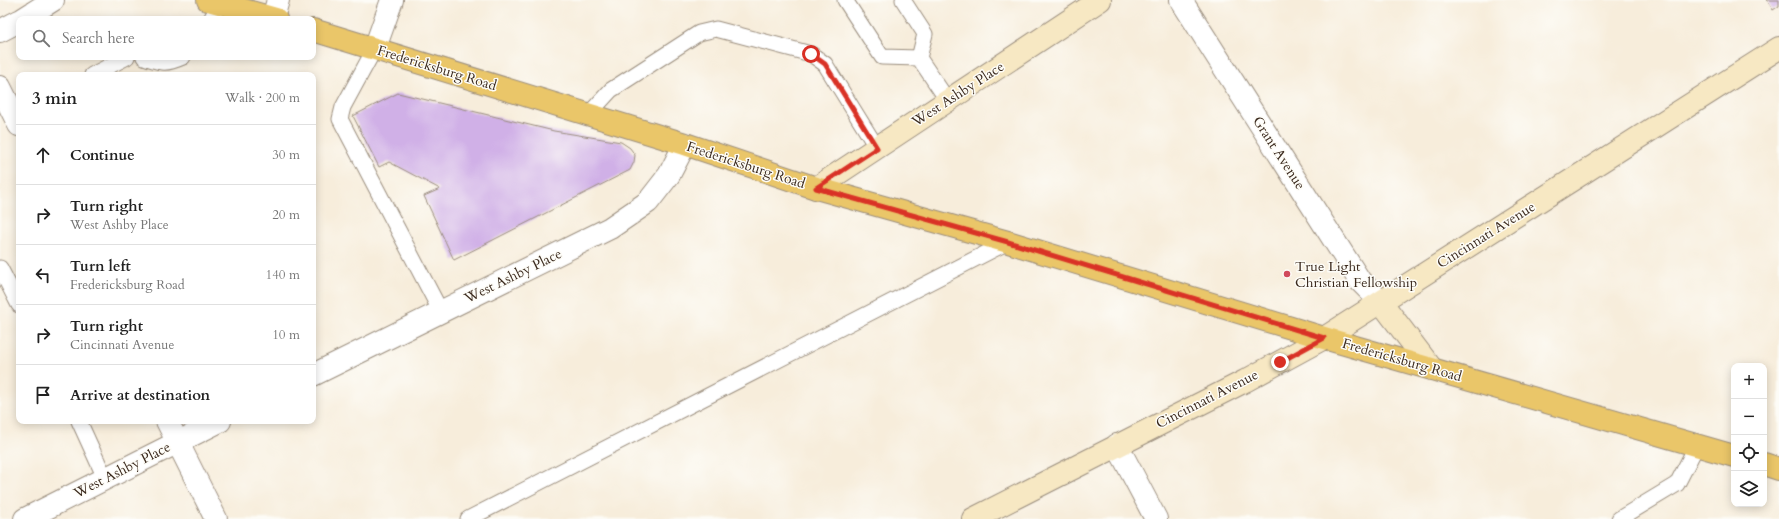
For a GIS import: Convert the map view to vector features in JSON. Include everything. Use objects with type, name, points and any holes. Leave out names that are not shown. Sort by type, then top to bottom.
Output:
[{"type":"main road","points":[[213,8],[276,12]]},
{"type":"main road","name":"Fredericksburg Road","points":[[316,31],[685,144],[816,188],[1008,242],[1324,338],[1731,455]]},
{"type":"main road","points":[[1767,465],[1779,469]]},
{"type":"street","points":[[28,16],[53,0]]},
{"type":"street","points":[[375,48],[392,0]]},
{"type":"street","name":"West Ashby Place","points":[[816,188],[1100,0]]},
{"type":"street","name":"Grant Avenue","points":[[1181,0],[1360,281],[1381,302]]},
{"type":"street","points":[[0,31],[16,23]]},
{"type":"street","name":"Cincinnati Avenue","points":[[973,519],[1324,338],[1779,48]]},
{"type":"street","points":[[0,87],[16,115]]},
{"type":"street","name":"West Ashby Place","points":[[316,374],[610,228],[648,202],[669,175],[685,144]]},
{"type":"street","points":[[1381,302],[1432,369]]},
{"type":"street","points":[[168,424],[216,519]]},
{"type":"street","name":"West Ashby Place","points":[[25,519],[214,424]]},
{"type":"street","points":[[1117,445],[1156,519]]},
{"type":"lane","points":[[845,0],[882,57],[919,58]]},
{"type":"lane","points":[[903,0],[925,34],[919,58],[948,101]]},
{"type":"lane","points":[[588,115],[610,90],[698,33],[716,29],[811,54],[825,64],[877,148]]},
{"type":"lane","points":[[375,48],[343,107],[340,119],[441,312]]},
{"type":"lane","points":[[98,72],[121,60]]},
{"type":"lane","points":[[152,60],[160,63],[170,63],[176,60]]},
{"type":"lane","points":[[468,519],[1008,242]]},
{"type":"lane","points":[[0,268],[16,299]]},
{"type":"lane","points":[[81,424],[105,478]]},
{"type":"lane","points":[[1620,519],[1643,513],[1677,484],[1697,445]]},
{"type":"building","points":[[1767,0],[1779,0],[1779,6],[1773,10]]},
{"type":"building","points":[[398,93],[554,131],[621,142],[630,148],[635,155],[634,162],[630,170],[454,260],[424,196],[440,189],[389,162],[379,167],[353,116]]},
{"type":"place","name":"True Light Christian Fellowship","points":[[1287,274]]},
{"type":"route","points":[[811,54],[825,64],[877,148],[816,188],[1008,242],[1324,338],[1280,362]]}]
